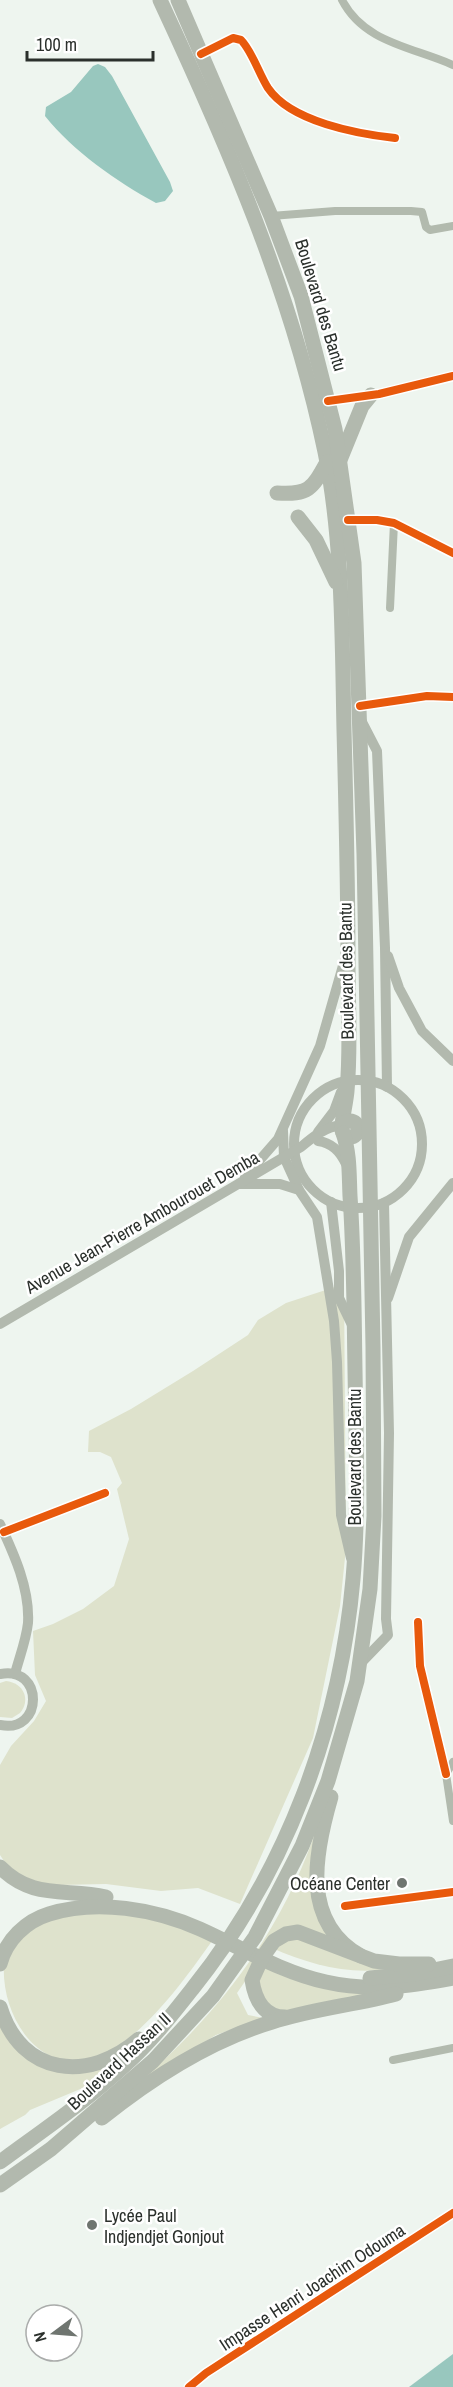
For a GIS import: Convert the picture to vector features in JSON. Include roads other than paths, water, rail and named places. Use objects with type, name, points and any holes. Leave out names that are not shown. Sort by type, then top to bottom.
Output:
[{"type":"highway","name":"Boulevard des Bantu","points":[[160,0],[212,113],[263,237],[333,461],[348,520],[354,563],[360,712],[365,946],[358,1081],[348,1150],[349,1172],[367,1206],[354,1330],[357,1479],[353,1568],[337,1681],[313,1771],[281,1846],[254,1898],[229,1939]]},
{"type":"highway","name":"Boulevard des Bantu","points":[[178,0],[271,216],[301,296],[328,401],[339,587],[345,774],[349,1047],[358,1081],[368,1099],[367,1206],[371,1276],[373,1546],[370,1590],[360,1664],[346,1725],[318,1808],[288,1874],[248,1948]]},
{"type":"highway","points":[[277,493],[298,493],[308,490],[318,480],[333,461],[370,395]]},
{"type":"highway","points":[[298,517],[316,540],[339,587]]},
{"type":"highway","points":[[365,946],[363,1089],[352,1129],[363,1142],[367,1206]]},
{"type":"highway","points":[[357,1681],[355,1715],[326,1817],[315,1869],[318,1895],[328,1924],[347,1947],[361,1956]]},
{"type":"highway","points":[[0,1867],[21,1885],[33,1888],[80,1892],[158,1905],[307,1977],[351,1987],[405,1987],[453,1978]]},
{"type":"highway","points":[[0,1942],[16,1923],[42,1906],[81,1897],[106,1897]]},
{"type":"highway","points":[[0,1964],[8,1944],[18,1932],[40,1917],[63,1910],[100,1907],[130,1909],[204,1926]]},
{"type":"highway","points":[[291,2017],[273,2016],[266,2012],[259,2002],[253,1984],[255,1972],[274,1941],[286,1934],[303,1932],[374,1961],[399,1964],[453,1964]]},
{"type":"highway","name":"Boulevard Hassan II","points":[[0,2162],[88,2097],[124,2066],[161,2028],[229,1939]]},
{"type":"highway","name":"Boulevard Hassan II","points":[[0,2185],[26,2169],[51,2149],[160,2054],[219,1989],[248,1948]]},
{"type":"highway","points":[[269,1958],[322,1971],[367,1978],[397,1977],[453,1964]]},
{"type":"highway","points":[[51,2149],[73,2139],[126,2099],[197,2052],[236,2034],[291,2017],[389,1996],[453,1978]]},
{"type":"highway","points":[[0,2007],[9,2029],[31,2054],[54,2065],[82,2067],[104,2062],[126,2050],[143,2036],[180,1996],[195,1985]]},
{"type":"main road","points":[[360,712],[377,751],[385,948],[387,1087]]},
{"type":"main road","points":[[239,1184],[278,1139],[320,1046],[348,945]]},
{"type":"main road","points":[[385,948],[399,988],[422,1031],[453,1061]]},
{"type":"main road","points":[[349,1047],[338,1105],[316,1138],[338,1150],[349,1172]]},
{"type":"main road","points":[[358,1081],[387,1087],[403,1100],[415,1116],[421,1136],[420,1157],[413,1176],[401,1192],[367,1206],[331,1202],[321,1197],[305,1181],[296,1161],[298,1149],[294,1139],[299,1118],[311,1100],[328,1087],[358,1081]]},
{"type":"main road","points":[[283,1128],[284,1157],[299,1190],[317,1217],[334,1321],[341,1515],[353,1568]]},
{"type":"main road","name":"Avenue Jean-Pierre Ambourouet Demba","points":[[0,1324],[316,1138],[352,1129]]},
{"type":"main road","points":[[386,1304],[409,1238],[453,1183]]},
{"type":"main road","points":[[239,1184],[280,1184],[299,1190]]},
{"type":"main road","points":[[331,1202],[339,1271],[339,1298],[354,1330]]},
{"type":"main road","points":[[360,1664],[388,1635],[386,1619],[389,1433],[386,1304],[367,1206]]},
{"type":"main road","points":[[2,1528],[18,1568],[27,1610],[25,1638],[15,1674]]},
{"type":"main road","points":[[0,1674],[15,1674],[22,1677],[32,1689],[33,1705],[30,1713],[19,1724],[1,1728]]},
{"type":"street","points":[[342,0],[355,19],[375,35],[453,65]]},
{"type":"street","points":[[201,54],[233,38],[242,39],[268,88],[290,107],[339,127],[395,138]]},
{"type":"street","points":[[271,216],[335,211],[411,211],[422,212],[426,227],[430,230],[453,226]]},
{"type":"street","points":[[328,401],[370,395],[453,376]]},
{"type":"street","points":[[348,520],[377,520],[394,524],[453,553]]},
{"type":"street","points":[[390,608],[394,524]]},
{"type":"street","points":[[360,712],[427,696],[453,697]]},
{"type":"street","points":[[2,1528],[105,1493]]},
{"type":"street","points":[[418,1622],[420,1666],[446,1774],[453,1821]]},
{"type":"street","points":[[446,1774],[453,1762]]},
{"type":"street","points":[[345,1906],[453,1892]]},
{"type":"street","points":[[393,2060],[453,2048]]},
{"type":"street","name":"Impasse Henri Joachim Odouma","points":[[189,2387],[212,2369],[453,2213]]},
{"type":"water","points":[[98,64],[105,67],[112,76],[170,182],[173,191],[165,201],[156,203],[111,175],[82,154],[45,116],[46,107],[71,92],[93,66]]},
{"type":"water","points":[[453,2354],[453,2387],[409,2387]]},
{"type":"place","name":"Océane Center","points":[[402,1883]]},
{"type":"place","name":"Lycée Paul Indjendjet Gonjout","points":[[92,2225]]}]
